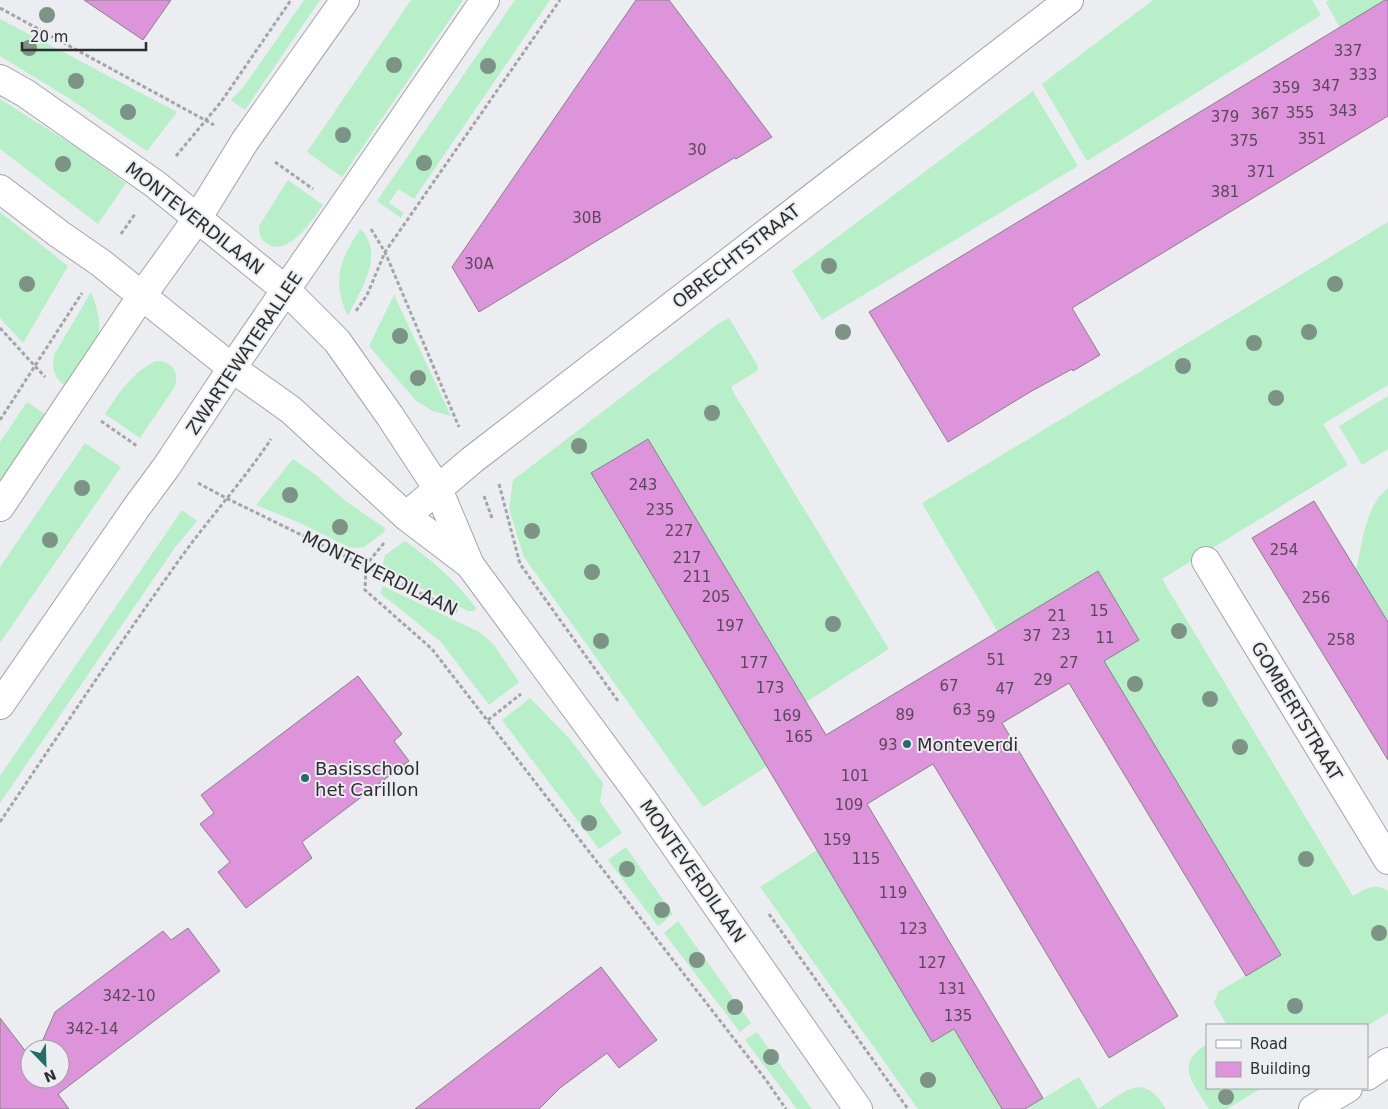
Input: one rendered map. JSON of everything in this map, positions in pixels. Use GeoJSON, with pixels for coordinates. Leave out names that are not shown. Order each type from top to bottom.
{"type":"FeatureCollection","features":[{"type":"Feature","properties":{"kind":"street"},"geometry":{"type":"LineString","coordinates":[[0,507],[141,297],[197,219],[245,141],[345,0]]}},
{"type":"Feature","properties":{"kind":"street","name":"ZWARTEWATERALLEE"},"geometry":{"type":"LineString","coordinates":[[0,705],[167,466],[232,368],[485,0]]}},
{"type":"Feature","properties":{"kind":"street","name":"OBRECHTSTRAAT"},"geometry":{"type":"LineString","coordinates":[[406,516],[472,460],[1069,0]]}},
{"type":"Feature","properties":{"kind":"street","name":"MONTEVERDILAAN"},"geometry":{"type":"LineString","coordinates":[[0,79],[25,93],[155,184],[286,291],[337,341],[390,416],[438,489],[470,565],[644,801],[858,1109]]}},
{"type":"Feature","properties":{"kind":"street","name":"MONTEVERDILAAN"},"geometry":{"type":"LineString","coordinates":[[0,189],[101,263],[141,297],[232,368],[292,410],[406,516],[470,565]]}},
{"type":"Feature","properties":{"kind":"street","name":"GOMBERTSTRAAT"},"geometry":{"type":"LineString","coordinates":[[1206,561],[1388,860]]}},
{"type":"Feature","properties":{"kind":"street"},"geometry":{"type":"LineString","coordinates":[[1368,1075],[1388,1062]]}},
{"type":"Feature","properties":{"kind":"path","name":"MONTEVERDILAAN"},"geometry":{"type":"LineString","coordinates":[[0,328],[52,386],[167,466],[226,498],[459,612]]}},
{"type":"Feature","properties":{"kind":"path"},"geometry":{"type":"LineString","coordinates":[[472,460],[497,476],[520,564],[621,704]]}},
{"type":"Feature","properties":{"kind":"path"},"geometry":{"type":"LineString","coordinates":[[366,565],[365,590],[432,649],[760,1072],[786,1109]]}},
{"type":"Feature","properties":{"kind":"path"},"geometry":{"type":"LineString","coordinates":[[764,907],[908,1109]]}},
{"type":"Feature","properties":{"kind":"green space"},"geometry":{"type":"Polygon","coordinates":[[[304,0],[320,0],[245,110],[231,100],[245,85],[304,0]]]}},
{"type":"Feature","properties":{"kind":"green space"},"geometry":{"type":"Polygon","coordinates":[[[411,0],[463,0],[342,177],[307,152],[411,0]]]}},
{"type":"Feature","properties":{"kind":"green space"},"geometry":{"type":"Polygon","coordinates":[[[515,0],[550,0],[414,199],[398,189],[389,203],[404,213],[401,218],[377,201],[515,0]]]}},
{"type":"Feature","properties":{"kind":"green space"},"geometry":{"type":"Polygon","coordinates":[[[1153,0],[1312,0],[1321,15],[1087,161],[1042,84],[1153,0]]]}},
{"type":"Feature","properties":{"kind":"green space"},"geometry":{"type":"Polygon","coordinates":[[[1329,0],[1385,0],[1340,28],[1326,2],[1329,0]]]}},
{"type":"Feature","properties":{"kind":"green space"},"geometry":{"type":"Polygon","coordinates":[[[0,19],[177,112],[147,151],[67,97],[0,56],[0,19]]]}},
{"type":"Feature","properties":{"kind":"green space"},"geometry":{"type":"Polygon","coordinates":[[[1033,91],[1078,166],[822,320],[792,271],[1033,91]]]}},
{"type":"Feature","properties":{"kind":"green space"},"geometry":{"type":"Polygon","coordinates":[[[0,99],[79,149],[126,183],[98,224],[0,149],[0,99]]]}},
{"type":"Feature","properties":{"kind":"green space"},"geometry":{"type":"Polygon","coordinates":[[[288,180],[323,205],[313,219],[291,242],[283,246],[274,247],[262,240],[259,226],[288,180]]]}},
{"type":"Feature","properties":{"kind":"green space"},"geometry":{"type":"Polygon","coordinates":[[[0,212],[68,266],[23,343],[0,318],[0,212]]]}},
{"type":"Feature","properties":{"kind":"green space"},"geometry":{"type":"Polygon","coordinates":[[[1388,222],[1388,385],[1323,424],[1348,465],[1162,579],[1353,896],[1374,887],[1383,888],[1388,891],[1388,1013],[1368,1025],[1226,1024],[1214,1003],[1218,992],[1281,955],[1102,662],[1139,640],[1098,571],[998,632],[923,505],[924,502],[1388,222]]]}},
{"type":"Feature","properties":{"kind":"green space"},"geometry":{"type":"Polygon","coordinates":[[[360,229],[371,249],[371,260],[364,284],[348,316],[340,292],[340,271],[347,251],[360,229]]]}},
{"type":"Feature","properties":{"kind":"green space"},"geometry":{"type":"Polygon","coordinates":[[[91,292],[99,321],[99,333],[92,354],[70,389],[61,383],[54,371],[54,355],[91,292]]]}},
{"type":"Feature","properties":{"kind":"green space"},"geometry":{"type":"Polygon","coordinates":[[[394,295],[451,416],[433,411],[416,401],[369,346],[394,295]]]}},
{"type":"Feature","properties":{"kind":"green space"},"geometry":{"type":"Polygon","coordinates":[[[729,318],[758,366],[757,371],[732,386],[732,390],[889,649],[806,702],[648,439],[591,473],[767,766],[703,807],[524,557],[509,509],[513,480],[719,323],[729,318]]]}},
{"type":"Feature","properties":{"kind":"green space"},"geometry":{"type":"Polygon","coordinates":[[[156,361],[167,363],[174,369],[176,383],[140,438],[105,414],[133,377],[156,361]]]}},
{"type":"Feature","properties":{"kind":"green space"},"geometry":{"type":"Polygon","coordinates":[[[1388,396],[1388,449],[1362,465],[1339,426],[1388,396]]]}},
{"type":"Feature","properties":{"kind":"green space"},"geometry":{"type":"Polygon","coordinates":[[[27,402],[51,418],[0,492],[0,442],[27,402]]]}},
{"type":"Feature","properties":{"kind":"green space"},"geometry":{"type":"Polygon","coordinates":[[[85,443],[121,467],[0,643],[0,567],[85,443]]]}},
{"type":"Feature","properties":{"kind":"green space"},"geometry":{"type":"Polygon","coordinates":[[[293,459],[316,475],[344,500],[385,528],[384,532],[364,547],[351,548],[300,523],[256,505],[293,459]]]}},
{"type":"Feature","properties":{"kind":"green space"},"geometry":{"type":"Polygon","coordinates":[[[1388,488],[1388,622],[1356,569],[1370,514],[1374,504],[1388,488]]]}},
{"type":"Feature","properties":{"kind":"green space"},"geometry":{"type":"Polygon","coordinates":[[[182,510],[197,521],[176,546],[0,803],[0,776],[182,510]]]}},
{"type":"Feature","properties":{"kind":"green space"},"geometry":{"type":"Polygon","coordinates":[[[405,541],[434,563],[452,580],[476,608],[475,611],[468,611],[386,571],[383,564],[385,555],[405,541]]]}},
{"type":"Feature","properties":{"kind":"green space"},"geometry":{"type":"Polygon","coordinates":[[[383,586],[479,632],[494,645],[519,682],[489,705],[441,642],[380,593],[383,586]]]}},
{"type":"Feature","properties":{"kind":"green space"},"geometry":{"type":"Polygon","coordinates":[[[530,698],[570,739],[603,783],[600,802],[622,833],[599,849],[502,720],[530,698]]]}},
{"type":"Feature","properties":{"kind":"green space"},"geometry":{"type":"Polygon","coordinates":[[[626,847],[673,914],[658,926],[608,860],[626,847]]]}},
{"type":"Feature","properties":{"kind":"green space"},"geometry":{"type":"Polygon","coordinates":[[[817,850],[932,1042],[954,1029],[1002,1109],[918,1109],[760,887],[817,850]]]}},
{"type":"Feature","properties":{"kind":"green space"},"geometry":{"type":"Polygon","coordinates":[[[678,921],[751,1023],[740,1032],[664,933],[678,921]]]}},
{"type":"Feature","properties":{"kind":"green space"},"geometry":{"type":"Polygon","coordinates":[[[757,1032],[812,1109],[797,1109],[745,1040],[757,1032]]]}},
{"type":"Feature","properties":{"kind":"green space"},"geometry":{"type":"Polygon","coordinates":[[[1206,1045],[1206,1089],[1260,1089],[1227,1109],[1209,1109],[1190,1075],[1191,1059],[1206,1045]]]}},
{"type":"Feature","properties":{"kind":"green space"},"geometry":{"type":"Polygon","coordinates":[[[1079,1077],[1098,1109],[1025,1109],[1079,1077]]]}},
{"type":"Feature","properties":{"kind":"green space"},"geometry":{"type":"Polygon","coordinates":[[[1142,1088],[1150,1090],[1158,1097],[1166,1109],[1098,1109],[1126,1091],[1142,1088]]]}},
{"type":"Feature","properties":{"kind":"building"},"geometry":{"type":"Polygon","coordinates":[[[84,0],[171,0],[143,40],[84,0]]]}},
{"type":"Feature","properties":{"kind":"building"},"geometry":{"type":"Polygon","coordinates":[[[636,0],[669,0],[772,137],[479,312],[452,267],[636,0]]]}},
{"type":"Feature","properties":{"kind":"building"},"geometry":{"type":"Polygon","coordinates":[[[1385,0],[1388,0],[1388,116],[1072,308],[1100,355],[1073,371],[1072,369],[1030,392],[948,442],[869,312],[1385,0]]]}},
{"type":"Feature","properties":{"kind":"building"},"geometry":{"type":"Polygon","coordinates":[[[648,439],[826,735],[1098,571],[1139,640],[1104,661],[1281,955],[1246,976],[1069,683],[1002,723],[1178,1016],[1109,1058],[933,764],[867,804],[1043,1098],[1025,1109],[1002,1109],[954,1029],[932,1042],[591,473],[648,439]]]}},
{"type":"Feature","properties":{"kind":"building"},"geometry":{"type":"Polygon","coordinates":[[[1314,501],[1388,622],[1388,760],[1252,538],[1314,501]]]}},
{"type":"Feature","properties":{"kind":"building","name":"Basisschool het Carillon"},"geometry":{"type":"Polygon","coordinates":[[[358,676],[402,734],[394,741],[409,761],[302,842],[312,858],[246,908],[218,872],[230,862],[200,824],[214,813],[201,795],[358,676]]]}},
{"type":"Feature","properties":{"kind":"building"},"geometry":{"type":"Polygon","coordinates":[[[188,928],[220,971],[70,1085],[70,1039],[43,1039],[55,1012],[163,931],[171,940],[188,928]]]}},
{"type":"Feature","properties":{"kind":"building"},"geometry":{"type":"Polygon","coordinates":[[[601,967],[657,1040],[619,1068],[607,1053],[560,1088],[539,1109],[415,1109],[601,967]]]}},
{"type":"Feature","properties":{"kind":"building"},"geometry":{"type":"Polygon","coordinates":[[[0,1018],[20,1044],[20,1089],[65,1089],[58,1094],[69,1109],[0,1109],[0,1018]]]}},
{"type":"Feature","properties":{"kind":"place","name":"Monteverdi"},"geometry":{"type":"Point","coordinates":[907,744]}},
{"type":"Feature","properties":{"kind":"place","name":"Basisschool het Carillon"},"geometry":{"type":"Point","coordinates":[305,778]}}]}
